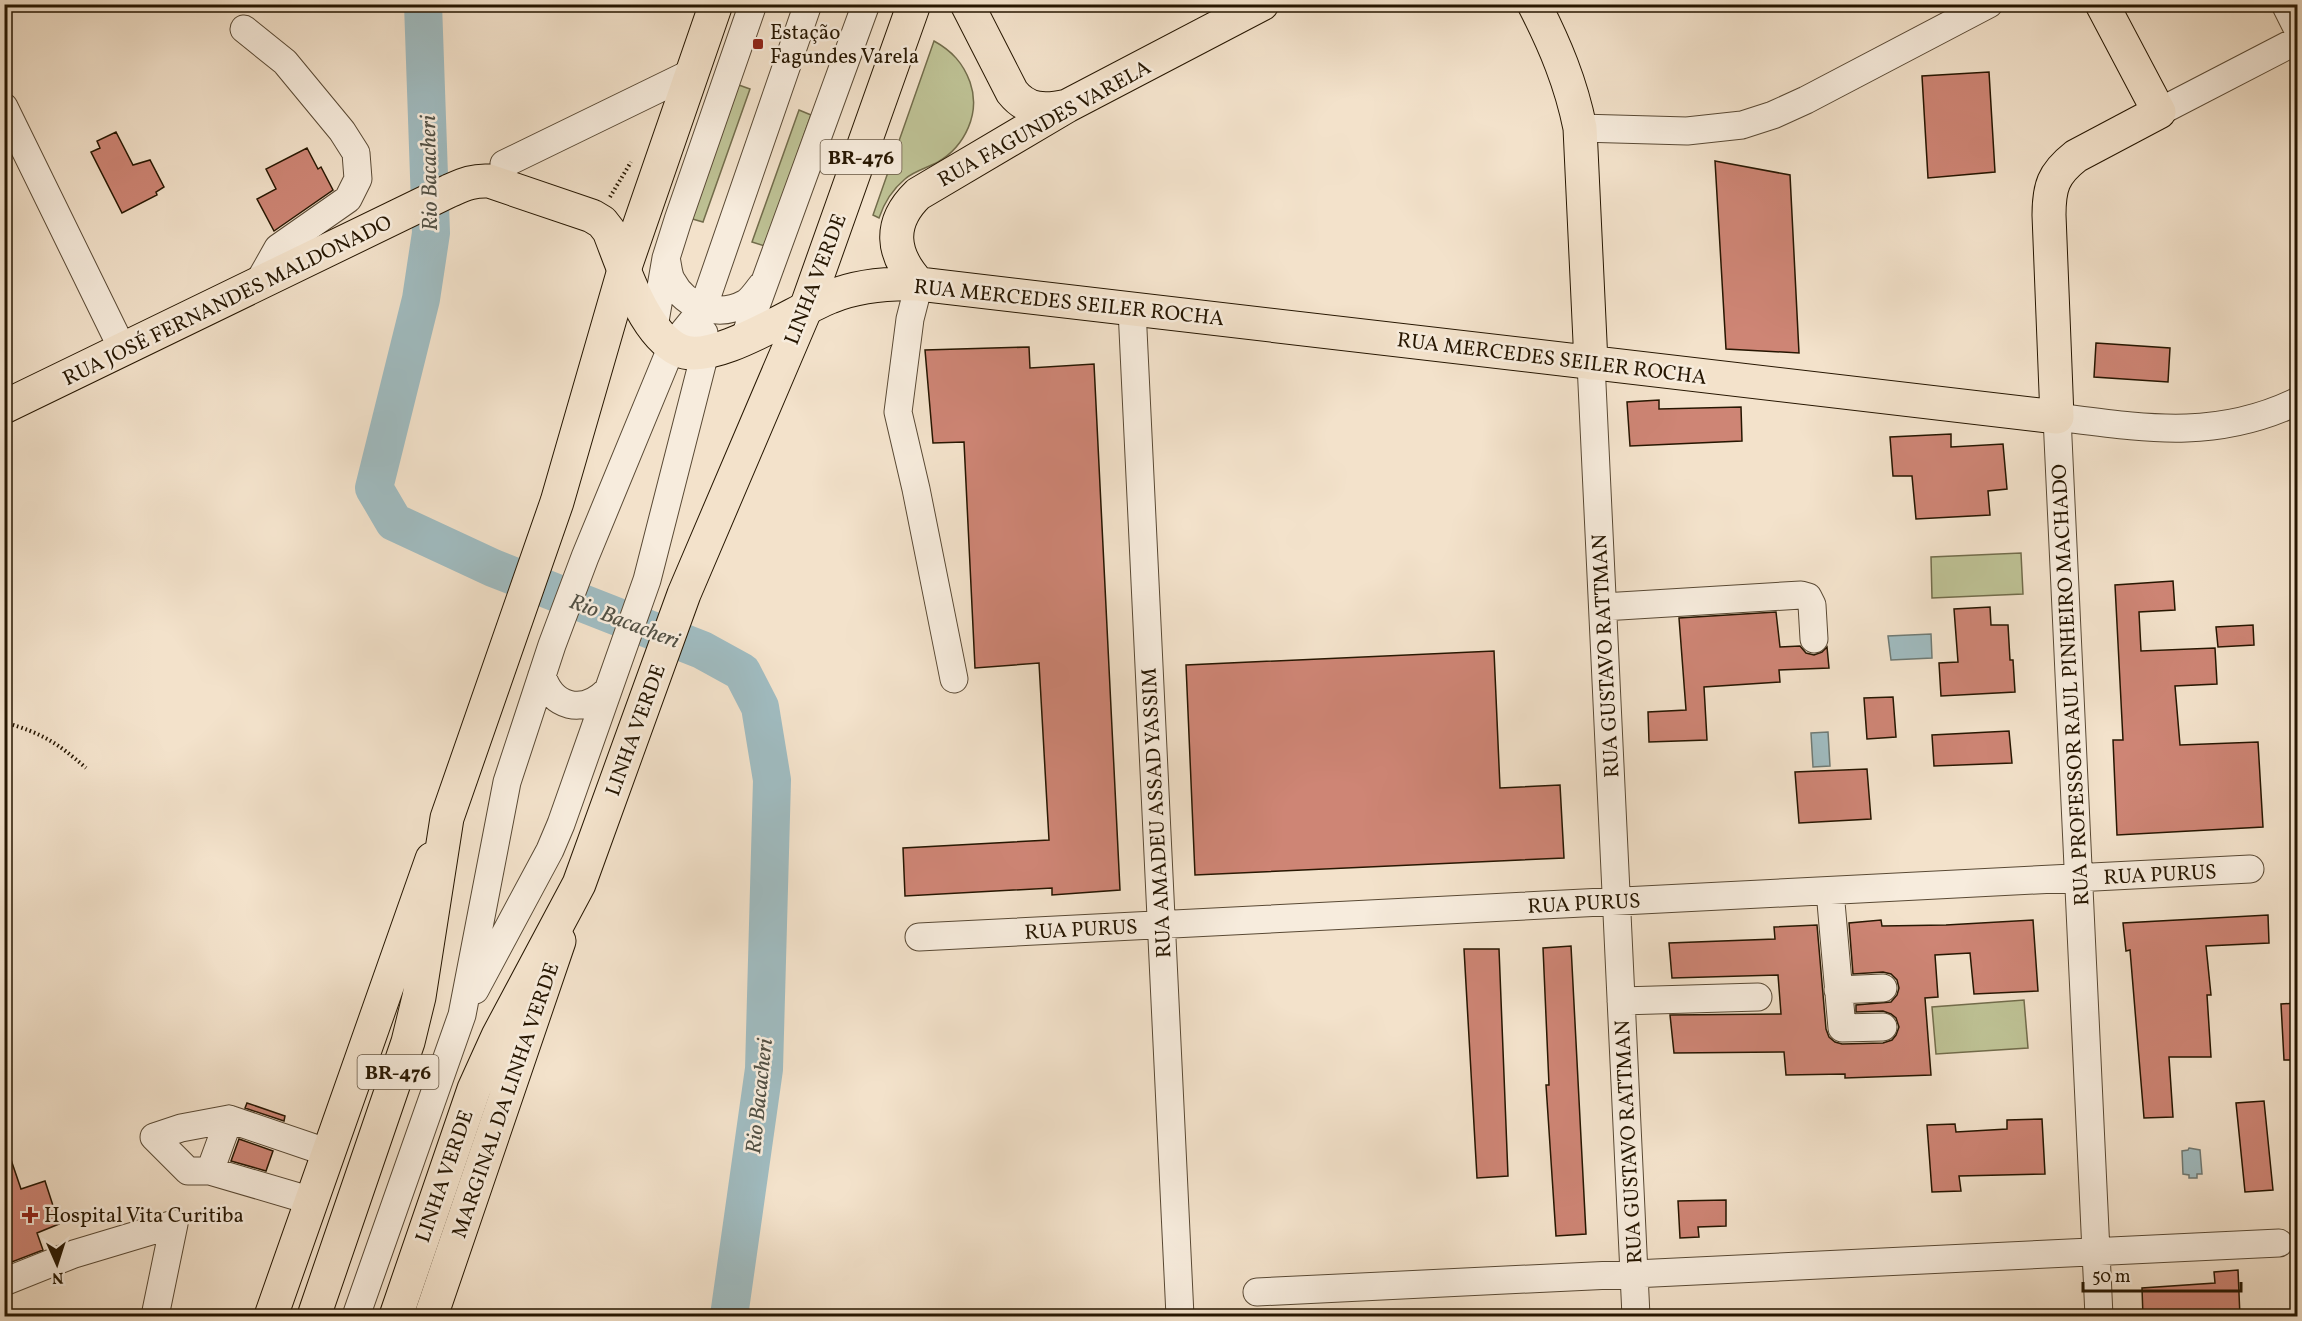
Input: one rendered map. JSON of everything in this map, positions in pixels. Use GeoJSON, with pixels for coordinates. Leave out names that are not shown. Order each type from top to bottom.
{"type":"FeatureCollection","features":[{"type":"Feature","properties":{"kind":"main road","name":"BR-476"},"geometry":{"type":"LineString","coordinates":[[314,1317],[408,1042],[419,997],[447,818],[565,475],[624,270],[716,4]]}},
{"type":"Feature","properties":{"kind":"main road","name":"LINHA VERDE"},"geometry":{"type":"LineString","coordinates":[[396,1317],[474,1089],[498,1036],[579,884],[684,594],[806,308],[915,4]]}},
{"type":"Feature","properties":{"kind":"main road"},"geometry":{"type":"LineString","coordinates":[[967,4],[1012,92],[1019,101],[1040,110],[1067,105]]}},
{"type":"Feature","properties":{"kind":"main road","name":"RUA FAGUNDES VARELA"},"geometry":{"type":"LineString","coordinates":[[919,284],[906,269],[899,255],[898,227],[907,205],[918,194],[1067,105],[1262,4]]}},
{"type":"Feature","properties":{"kind":"main road","name":"RUA GUSTAVO RATTMAN"},"geometry":{"type":"LineString","coordinates":[[1534,4],[1566,71],[1580,128],[1591,363]]}},
{"type":"Feature","properties":{"kind":"main road"},"geometry":{"type":"LineString","coordinates":[[2102,4],[2159,112]]}},
{"type":"Feature","properties":{"kind":"main road","name":"RUA PROFESSOR RAUL PINHEIRO MACHADO"},"geometry":{"type":"LineString","coordinates":[[2058,417],[2049,215],[2051,189],[2055,177],[2064,165],[2076,156],[2159,112]]}},
{"type":"Feature","properties":{"kind":"main road","name":"RUA JOSÉ FERNANDES MALDONADO"},"geometry":{"type":"LineString","coordinates":[[4,407],[469,182],[489,181],[592,216],[602,222],[609,231],[634,295],[663,337]]}},
{"type":"Feature","properties":{"kind":"main road","name":"RUA MERCEDES SEILER ROCHA"},"geometry":{"type":"LineString","coordinates":[[705,353],[744,339],[831,296],[858,288],[885,284],[919,284],[2058,417]]}},
{"type":"Feature","properties":{"kind":"main road"},"geometry":{"type":"LineString","coordinates":[[663,337],[687,353],[705,353]]}},
{"type":"Feature","properties":{"kind":"main road"},"geometry":{"type":"LineString","coordinates":[[271,1317],[447,818]]}},
{"type":"Feature","properties":{"kind":"main road","name":"MARGINAL DA LINHA VERDE"},"geometry":{"type":"LineString","coordinates":[[431,1317],[579,884]]}},
{"type":"Feature","properties":{"kind":"street"},"geometry":{"type":"LineString","coordinates":[[356,1317],[462,1015],[507,782],[552,645],[663,337],[666,258],[753,4]]}},
{"type":"Feature","properties":{"kind":"street"},"geometry":{"type":"LineString","coordinates":[[462,1015],[550,850],[648,580],[705,353],[703,308],[808,4]]}},
{"type":"Feature","properties":{"kind":"street"},"geometry":{"type":"LineString","coordinates":[[744,339],[866,4]]}},
{"type":"Feature","properties":{"kind":"street"},"geometry":{"type":"LineString","coordinates":[[1580,128],[1687,131],[1742,125],[1773,115],[1806,100],[1989,4]]}},
{"type":"Feature","properties":{"kind":"street"},"geometry":{"type":"LineString","coordinates":[[2285,4],[2298,30]]}},
{"type":"Feature","properties":{"kind":"street"},"geometry":{"type":"LineString","coordinates":[[244,28],[285,62],[342,131],[356,153],[357,179],[348,198],[278,248],[257,285]]}},
{"type":"Feature","properties":{"kind":"street"},"geometry":{"type":"LineString","coordinates":[[2159,112],[2298,40]]}},
{"type":"Feature","properties":{"kind":"street"},"geometry":{"type":"LineString","coordinates":[[504,164],[692,73]]}},
{"type":"Feature","properties":{"kind":"street"},"geometry":{"type":"LineString","coordinates":[[8,124],[123,350]]}},
{"type":"Feature","properties":{"kind":"street"},"geometry":{"type":"LineString","coordinates":[[666,258],[671,280],[684,297],[703,308],[726,310],[748,302],[763,284]]}},
{"type":"Feature","properties":{"kind":"street"},"geometry":{"type":"LineString","coordinates":[[919,284],[910,319],[898,412],[916,489],[954,679]]}},
{"type":"Feature","properties":{"kind":"street"},"geometry":{"type":"LineString","coordinates":[[663,337],[703,308]]}},
{"type":"Feature","properties":{"kind":"street","name":"RUA AMADEU ASSAD YASSIM"},"geometry":{"type":"LineString","coordinates":[[1132,309],[1180,1317]]}},
{"type":"Feature","properties":{"kind":"street","name":"RUA GUSTAVO RATTMAN"},"geometry":{"type":"LineString","coordinates":[[1591,363],[1636,1317]]}},
{"type":"Feature","properties":{"kind":"street","name":"RUA MERCEDES SEILER ROCHA"},"geometry":{"type":"LineString","coordinates":[[2058,417],[2148,429],[2185,430],[2256,418],[2298,401]]}},
{"type":"Feature","properties":{"kind":"street","name":"RUA PROFESSOR RAUL PINHEIRO MACHADO"},"geometry":{"type":"LineString","coordinates":[[2058,417],[2098,1317]]}},
{"type":"Feature","properties":{"kind":"street"},"geometry":{"type":"LineString","coordinates":[[1603,607],[1801,595],[1808,597],[1812,605],[1814,639]]}},
{"type":"Feature","properties":{"kind":"street"},"geometry":{"type":"LineString","coordinates":[[542,675],[551,694],[569,705],[580,706],[590,704],[611,679]]}},
{"type":"Feature","properties":{"kind":"street","name":"RUA PURUS"},"geometry":{"type":"LineString","coordinates":[[919,937],[2250,869]]}},
{"type":"Feature","properties":{"kind":"street"},"geometry":{"type":"LineString","coordinates":[[1830,891],[1842,1028],[1883,1027]]}},
{"type":"Feature","properties":{"kind":"street"},"geometry":{"type":"LineString","coordinates":[[1838,990],[1883,988]]}},
{"type":"Feature","properties":{"kind":"street"},"geometry":{"type":"LineString","coordinates":[[1621,1001],[1758,997]]}},
{"type":"Feature","properties":{"kind":"street"},"geometry":{"type":"LineString","coordinates":[[312,1201],[199,1171],[154,1137],[181,1128],[229,1119],[329,1153]]}},
{"type":"Feature","properties":{"kind":"street"},"geometry":{"type":"LineString","coordinates":[[199,1171],[229,1119]]}},
{"type":"Feature","properties":{"kind":"street"},"geometry":{"type":"LineString","coordinates":[[4,1282],[74,1254],[174,1224],[155,1317]]}},
{"type":"Feature","properties":{"kind":"street"},"geometry":{"type":"LineString","coordinates":[[1257,1292],[2279,1243]]}},
{"type":"Feature","properties":{"kind":"path"},"geometry":{"type":"LineString","coordinates":[[608,199],[636,154]]}},
{"type":"Feature","properties":{"kind":"path"},"geometry":{"type":"LineString","coordinates":[[4,722],[38,733],[59,745],[86,768]]}},
{"type":"Feature","properties":{"kind":"green space"},"geometry":{"type":"Polygon","coordinates":[[[934,41],[956,58],[967,75],[973,94],[972,117],[963,138],[956,147],[938,162],[912,174],[901,183],[889,197],[879,218],[873,215],[934,41]]]}},
{"type":"Feature","properties":{"kind":"green space"},"geometry":{"type":"Polygon","coordinates":[[[736,84],[750,89],[703,222],[689,218],[736,84]]]}},
{"type":"Feature","properties":{"kind":"green space"},"geometry":{"type":"Polygon","coordinates":[[[799,110],[811,115],[765,246],[752,242],[799,110]]]}},
{"type":"Feature","properties":{"kind":"green space"},"geometry":{"type":"Polygon","coordinates":[[[2021,553],[2023,594],[1932,598],[1931,557],[2021,553]]]}},
{"type":"Feature","properties":{"kind":"green space"},"geometry":{"type":"Polygon","coordinates":[[[2024,1000],[2028,1048],[1936,1054],[1932,1007],[2024,1000]]]}},
{"type":"Feature","properties":{"kind":"water"},"geometry":{"type":"Polygon","coordinates":[[[1931,634],[1932,658],[1891,660],[1888,636],[1931,634]]]}},
{"type":"Feature","properties":{"kind":"water"},"geometry":{"type":"Polygon","coordinates":[[[1828,732],[1830,766],[1813,767],[1811,733],[1828,732]]]}},
{"type":"Feature","properties":{"kind":"water"},"geometry":{"type":"Polygon","coordinates":[[[2189,1148],[2200,1150],[2202,1174],[2197,1174],[2197,1178],[2189,1178],[2189,1175],[2183,1174],[2182,1151],[2189,1148]]]}},
{"type":"Feature","properties":{"kind":"building"},"geometry":{"type":"Polygon","coordinates":[[[1989,72],[1995,172],[1928,178],[1922,76],[1989,72]]]}},
{"type":"Feature","properties":{"kind":"building"},"geometry":{"type":"Polygon","coordinates":[[[116,132],[133,165],[150,160],[164,187],[156,192],[157,195],[122,213],[91,152],[100,148],[97,141],[116,132]]]}},
{"type":"Feature","properties":{"kind":"building"},"geometry":{"type":"Polygon","coordinates":[[[307,148],[318,169],[321,167],[333,190],[274,231],[257,199],[276,189],[266,169],[307,148]]]}},
{"type":"Feature","properties":{"kind":"building"},"geometry":{"type":"Polygon","coordinates":[[[1715,161],[1790,175],[1799,353],[1726,349],[1715,161]]]}},
{"type":"Feature","properties":{"kind":"building"},"geometry":{"type":"Polygon","coordinates":[[[2096,343],[2170,348],[2168,382],[2094,377],[2096,343]]]}},
{"type":"Feature","properties":{"kind":"building"},"geometry":{"type":"Polygon","coordinates":[[[1029,347],[1030,368],[1094,364],[1120,890],[1052,895],[1052,888],[905,896],[903,848],[1049,840],[1039,663],[975,668],[964,442],[933,443],[925,350],[1029,347]]]}},
{"type":"Feature","properties":{"kind":"building"},"geometry":{"type":"Polygon","coordinates":[[[1659,400],[1659,409],[1741,407],[1742,441],[1630,446],[1627,402],[1659,400]]]}},
{"type":"Feature","properties":{"kind":"building"},"geometry":{"type":"Polygon","coordinates":[[[1951,434],[1951,447],[2003,444],[2007,489],[1988,491],[1990,515],[1916,519],[1912,476],[1893,476],[1890,437],[1951,434]]]}},
{"type":"Feature","properties":{"kind":"building"},"geometry":{"type":"Polygon","coordinates":[[[2173,581],[2175,610],[2139,612],[2141,651],[2215,648],[2217,684],[2175,686],[2180,745],[2258,742],[2263,827],[2117,835],[2113,740],[2123,740],[2115,585],[2173,581]]]}},
{"type":"Feature","properties":{"kind":"building"},"geometry":{"type":"Polygon","coordinates":[[[1990,607],[1991,625],[2008,625],[2015,692],[1941,696],[1939,663],[1958,662],[1954,609],[1990,607]]]}},
{"type":"Feature","properties":{"kind":"building"},"geometry":{"type":"Polygon","coordinates":[[[1776,612],[1780,647],[1800,646],[1806,653],[1814,655],[1827,647],[1829,668],[1779,670],[1780,682],[1704,687],[1707,740],[1649,742],[1648,712],[1686,710],[1679,618],[1776,612]]]}},
{"type":"Feature","properties":{"kind":"building"},"geometry":{"type":"Polygon","coordinates":[[[2253,625],[2254,645],[2218,647],[2216,627],[2253,625]]]}},
{"type":"Feature","properties":{"kind":"building"},"geometry":{"type":"Polygon","coordinates":[[[1494,651],[1500,788],[1560,785],[1564,858],[1195,875],[1186,665],[1494,651]]]}},
{"type":"Feature","properties":{"kind":"building"},"geometry":{"type":"Polygon","coordinates":[[[1893,697],[1896,737],[1867,739],[1864,698],[1893,697]]]}},
{"type":"Feature","properties":{"kind":"building"},"geometry":{"type":"Polygon","coordinates":[[[2009,731],[2012,763],[1934,766],[1932,735],[2009,731]]]}},
{"type":"Feature","properties":{"kind":"building"},"geometry":{"type":"Polygon","coordinates":[[[1867,769],[1871,819],[1799,823],[1795,772],[1867,769]]]}},
{"type":"Feature","properties":{"kind":"building"},"geometry":{"type":"Polygon","coordinates":[[[2268,915],[2269,943],[2206,946],[2211,995],[2207,995],[2211,1057],[2169,1057],[2173,1117],[2144,1118],[2130,950],[2126,951],[2123,923],[2268,915]]]}},
{"type":"Feature","properties":{"kind":"building"},"geometry":{"type":"Polygon","coordinates":[[[1881,920],[1882,926],[2033,920],[2038,991],[1974,994],[1970,953],[1935,955],[1938,997],[1925,998],[1931,1075],[1845,1078],[1845,1074],[1786,1075],[1784,1052],[1674,1053],[1670,1015],[1781,1014],[1778,975],[1672,978],[1669,943],[1775,939],[1774,927],[1817,925],[1826,1029],[1829,1037],[1842,1044],[1883,1043],[1892,1040],[1899,1027],[1896,1018],[1891,1014],[1883,1011],[1856,1012],[1856,1005],[1891,1002],[1899,988],[1897,980],[1891,974],[1883,972],[1853,974],[1849,923],[1881,920]]]}},
{"type":"Feature","properties":{"kind":"building"},"geometry":{"type":"Polygon","coordinates":[[[1571,946],[1586,1234],[1556,1236],[1546,1085],[1549,1085],[1543,948],[1571,946]]]}},
{"type":"Feature","properties":{"kind":"building"},"geometry":{"type":"Polygon","coordinates":[[[1464,949],[1499,949],[1508,1176],[1477,1178],[1464,949]]]}},
{"type":"Feature","properties":{"kind":"building"},"geometry":{"type":"Polygon","coordinates":[[[2298,1003],[2298,1060],[2284,1060],[2281,1004],[2298,1003]]]}},
{"type":"Feature","properties":{"kind":"building"},"geometry":{"type":"Polygon","coordinates":[[[2264,1101],[2273,1190],[2245,1192],[2236,1103],[2264,1101]]]}},
{"type":"Feature","properties":{"kind":"building"},"geometry":{"type":"Polygon","coordinates":[[[247,1103],[285,1116],[284,1121],[245,1108],[247,1103]]]}},
{"type":"Feature","properties":{"kind":"building"},"geometry":{"type":"Polygon","coordinates":[[[2042,1119],[2045,1174],[1959,1176],[1961,1191],[1932,1192],[1927,1125],[1955,1124],[1956,1132],[2007,1129],[2007,1120],[2042,1119]]]}},
{"type":"Feature","properties":{"kind":"building"},"geometry":{"type":"Polygon","coordinates":[[[239,1139],[273,1151],[266,1171],[231,1161],[239,1139]]]}},
{"type":"Feature","properties":{"kind":"building","name":"Hospital Vita Curitiba"},"geometry":{"type":"Polygon","coordinates":[[[4,1148],[7,1148],[21,1189],[45,1181],[59,1224],[37,1233],[43,1250],[4,1265],[4,1148]]]}},
{"type":"Feature","properties":{"kind":"building"},"geometry":{"type":"Polygon","coordinates":[[[1726,1200],[1726,1226],[1698,1227],[1699,1237],[1680,1238],[1678,1201],[1726,1200]]]}},
{"type":"Feature","properties":{"kind":"building"},"geometry":{"type":"Polygon","coordinates":[[[2238,1270],[2240,1317],[2143,1317],[2142,1288],[2215,1283],[2214,1272],[2238,1270]]]}},
{"type":"Feature","properties":{"kind":"waterway","name":"Rio Bacacheri"},"geometry":{"type":"LineString","coordinates":[[423,4],[431,233],[421,299],[374,488],[394,522],[493,568],[702,650],[742,672],[760,707],[772,780],[764,1069],[729,1316]]}},
{"type":"Feature","properties":{"kind":"place","name":"Estação Fagundes Varela"},"geometry":{"type":"Point","coordinates":[758,44]}},
{"type":"Feature","properties":{"kind":"place","name":"Hospital Vita Curitiba"},"geometry":{"type":"Point","coordinates":[30,1215]}}]}
